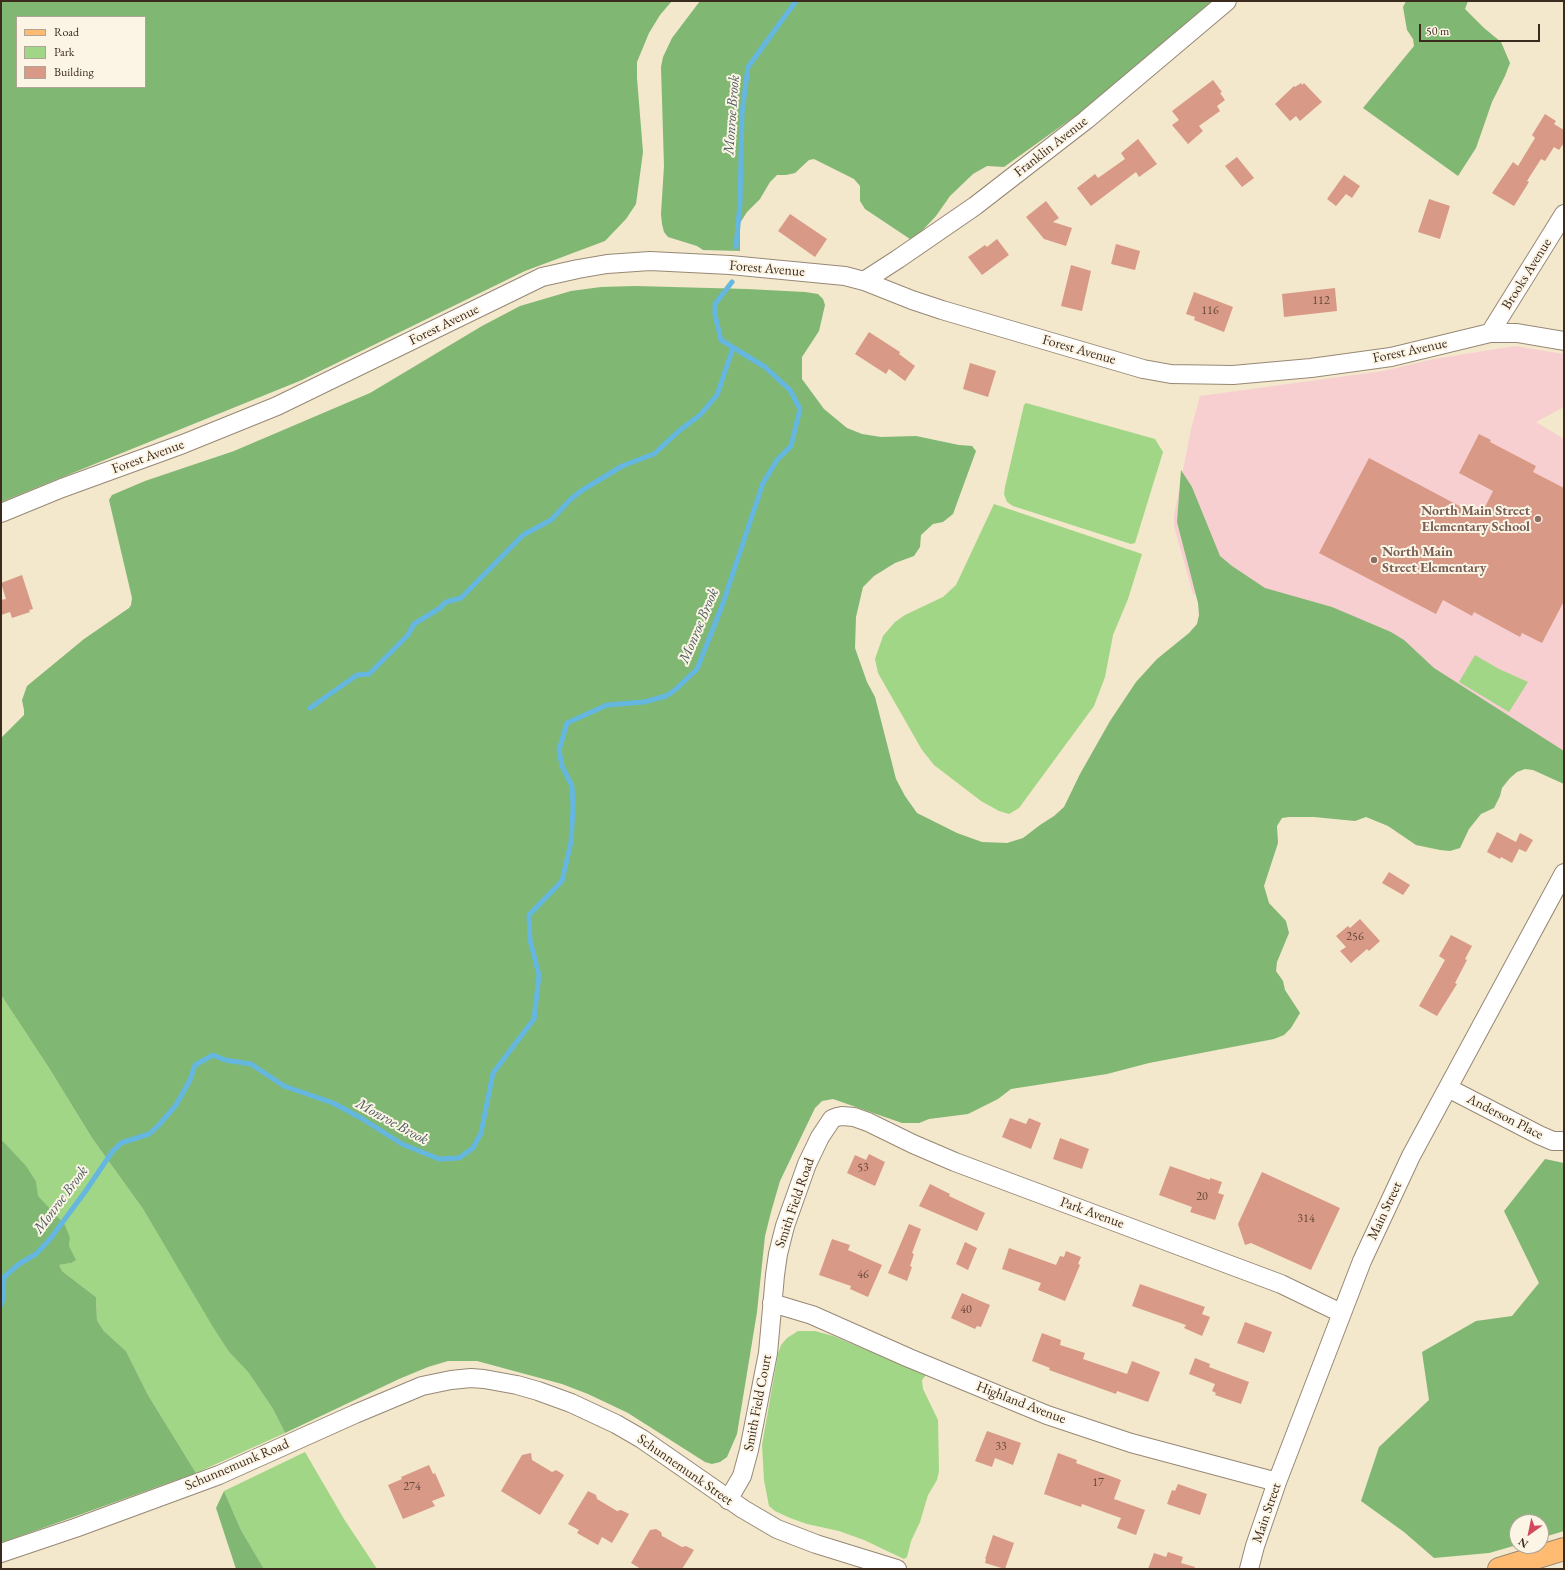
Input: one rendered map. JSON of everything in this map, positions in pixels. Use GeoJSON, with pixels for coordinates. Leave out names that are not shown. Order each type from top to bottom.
{"type":"FeatureCollection","features":[{"type":"Feature","properties":{"kind":"main road"},"geometry":{"type":"LineString","coordinates":[[1504,1568],[1564,1549]]}},
{"type":"Feature","properties":{"kind":"street","name":"Franklin Avenue"},"geometry":{"type":"LineString","coordinates":[[864,281],[969,211],[1086,120],[1227,1]]}},
{"type":"Feature","properties":{"kind":"street","name":"Brooks Avenue"},"geometry":{"type":"LineString","coordinates":[[1490,333],[1564,214]]}},
{"type":"Feature","properties":{"kind":"street","name":"Forest Avenue"},"geometry":{"type":"LineString","coordinates":[[1,513],[62,488],[183,444],[277,406],[542,277],[585,268],[650,261],[738,266],[846,276],[864,281],[942,310],[1143,369],[1171,374],[1233,375],[1311,368],[1391,357],[1490,333],[1517,333],[1564,341]]}},
{"type":"Feature","properties":{"kind":"street","name":"Main Street"},"geometry":{"type":"LineString","coordinates":[[1249,1569],[1255,1546],[1277,1482],[1362,1261],[1411,1156],[1564,873]]}},
{"type":"Feature","properties":{"kind":"street","name":"Anderson Place"},"geometry":{"type":"LineString","coordinates":[[1448,1088],[1539,1135],[1553,1141],[1564,1141]]}},
{"type":"Feature","properties":{"kind":"street","name":"Park Avenue"},"geometry":{"type":"LineString","coordinates":[[842,1116],[854,1117],[955,1162],[1281,1284],[1341,1313]]}},
{"type":"Feature","properties":{"kind":"street","name":"Smith Field Road"},"geometry":{"type":"LineString","coordinates":[[772,1303],[778,1254],[798,1185],[820,1137],[832,1119],[842,1116]]}},
{"type":"Feature","properties":{"kind":"street","name":"Highland Avenue"},"geometry":{"type":"LineString","coordinates":[[772,1303],[812,1315],[1047,1415],[1131,1443],[1277,1482]]}},
{"type":"Feature","properties":{"kind":"street","name":"Smith Field Court"},"geometry":{"type":"LineString","coordinates":[[728,1500],[742,1476],[749,1450],[768,1353],[772,1303]]}},
{"type":"Feature","properties":{"kind":"street","name":"Schunnemunk Street"},"geometry":{"type":"LineString","coordinates":[[472,1378],[500,1382],[538,1391],[595,1414],[642,1439],[728,1500],[787,1534],[897,1569]]}},
{"type":"Feature","properties":{"kind":"street","name":"Schunnemunk Road"},"geometry":{"type":"LineString","coordinates":[[1,1553],[75,1528],[219,1475],[354,1414],[422,1386],[451,1380],[472,1378]]}},
{"type":"Feature","properties":{"kind":"shaded area","name":"North Main Street Elementary"},"geometry":{"type":"Polygon","coordinates":[[[1515,346],[1564,354],[1564,407],[1536,422],[1564,439],[1564,763],[1354,636],[1193,594],[1174,526],[1174,516],[1191,429],[1200,396],[1383,371],[1434,359],[1515,346]]]}},
{"type":"Feature","properties":{"kind":"green space"},"geometry":{"type":"Polygon","coordinates":[[[1,1],[672,1],[660,15],[649,33],[637,62],[643,152],[636,204],[626,219],[605,241],[525,271],[302,380],[1,502],[1,1]]]}},
{"type":"Feature","properties":{"kind":"green space"},"geometry":{"type":"Polygon","coordinates":[[[700,1],[1212,1],[1103,96],[1004,167],[987,166],[973,174],[950,196],[936,216],[918,235],[910,239],[865,209],[860,201],[860,186],[854,179],[814,159],[809,160],[795,173],[777,175],[770,182],[760,199],[747,212],[740,223],[740,251],[703,250],[697,246],[668,237],[664,232],[662,224],[661,214],[664,166],[661,67],[663,57],[672,38],[700,1]]]}},
{"type":"Feature","properties":{"kind":"green space"},"geometry":{"type":"Polygon","coordinates":[[[1406,1],[1468,1],[1465,9],[1501,42],[1510,63],[1492,102],[1476,148],[1458,176],[1363,108],[1414,46],[1413,39],[1407,30],[1403,7],[1406,1]]]}},
{"type":"Feature","properties":{"kind":"green space"},"geometry":{"type":"Polygon","coordinates":[[[635,286],[747,289],[818,294],[823,299],[825,305],[819,331],[802,357],[802,379],[824,409],[847,428],[862,434],[881,437],[916,436],[959,445],[972,446],[976,451],[953,514],[943,522],[933,524],[921,535],[920,547],[914,556],[895,563],[874,576],[863,587],[856,617],[855,648],[867,682],[875,697],[896,779],[905,796],[917,813],[957,833],[982,842],[1007,843],[1023,838],[1064,807],[1080,774],[1110,721],[1136,682],[1157,659],[1189,633],[1197,624],[1199,615],[1198,603],[1177,522],[1181,470],[1192,487],[1220,556],[1232,566],[1265,588],[1332,607],[1391,632],[1404,640],[1434,668],[1564,751],[1564,784],[1533,770],[1525,769],[1517,772],[1502,788],[1494,808],[1481,814],[1469,829],[1460,848],[1450,851],[1416,845],[1388,826],[1366,817],[1355,821],[1314,817],[1282,818],[1277,826],[1278,843],[1264,886],[1269,903],[1286,921],[1289,933],[1277,962],[1276,971],[1283,981],[1285,990],[1300,1013],[1291,1028],[1284,1035],[1274,1039],[1149,1063],[1107,1074],[1011,1089],[998,1099],[968,1114],[929,1119],[919,1123],[902,1123],[833,1099],[822,1101],[815,1108],[780,1181],[771,1212],[765,1236],[757,1312],[737,1434],[727,1457],[720,1462],[712,1464],[705,1462],[628,1413],[588,1394],[562,1384],[477,1361],[448,1361],[428,1367],[399,1379],[285,1433],[273,1409],[248,1372],[229,1352],[143,1209],[92,1138],[49,1068],[1,995],[1,738],[24,715],[22,700],[27,686],[84,639],[129,608],[131,605],[132,598],[109,500],[112,495],[145,481],[234,451],[370,393],[482,326],[520,306],[571,291],[601,287],[635,286]]]}},
{"type":"Feature","properties":{"kind":"green space"},"geometry":{"type":"Polygon","coordinates":[[[1026,403],[1155,439],[1163,452],[1135,543],[1131,544],[1013,506],[1007,502],[1004,494],[1005,487],[1024,405],[1026,403]]]}},
{"type":"Feature","properties":{"kind":"green space"},"geometry":{"type":"Polygon","coordinates":[[[994,504],[1142,554],[1128,599],[1113,635],[1105,677],[1094,706],[1019,808],[1009,814],[999,811],[981,801],[934,765],[922,750],[878,673],[875,659],[883,636],[895,622],[905,615],[943,597],[956,585],[994,504]]]}},
{"type":"Feature","properties":{"kind":"green space"},"geometry":{"type":"Polygon","coordinates":[[[1475,655],[1499,669],[1528,682],[1509,712],[1459,682],[1475,655]]]}},
{"type":"Feature","properties":{"kind":"green space"},"geometry":{"type":"Polygon","coordinates":[[[1,995],[49,1068],[92,1138],[143,1209],[229,1352],[248,1372],[273,1409],[285,1433],[196,1473],[148,1395],[126,1351],[104,1331],[97,1320],[96,1297],[62,1271],[58,1265],[71,1263],[69,1246],[70,1238],[52,1253],[49,1413],[36,1181],[26,1167],[1,1139],[1,995]]]}},
{"type":"Feature","properties":{"kind":"green space"},"geometry":{"type":"Polygon","coordinates":[[[1,1139],[26,1166],[36,1181],[38,1196],[65,1225],[70,1238],[69,1246],[76,1260],[71,1263],[59,1265],[62,1271],[96,1297],[97,1320],[104,1331],[126,1351],[148,1395],[196,1473],[1,1543],[1,1139]]]}},
{"type":"Feature","properties":{"kind":"green space"},"geometry":{"type":"Polygon","coordinates":[[[1545,1159],[1564,1163],[1564,1531],[1549,1536],[1549,1514],[1509,1514],[1509,1547],[1489,1553],[1434,1558],[1404,1532],[1361,1501],[1379,1447],[1429,1400],[1422,1352],[1476,1321],[1512,1316],[1539,1283],[1504,1211],[1545,1159]]]}},
{"type":"Feature","properties":{"kind":"green space"},"geometry":{"type":"Polygon","coordinates":[[[798,1331],[815,1331],[833,1336],[926,1375],[922,1380],[923,1389],[938,1420],[939,1471],[937,1480],[928,1495],[920,1522],[911,1541],[907,1557],[904,1559],[864,1540],[839,1531],[807,1524],[790,1518],[775,1511],[769,1506],[764,1480],[762,1445],[778,1354],[781,1345],[787,1338],[798,1331]]]}},
{"type":"Feature","properties":{"kind":"green space"},"geometry":{"type":"Polygon","coordinates":[[[305,1452],[344,1519],[377,1569],[264,1569],[241,1530],[224,1491],[305,1452]]]}},
{"type":"Feature","properties":{"kind":"green space"},"geometry":{"type":"Polygon","coordinates":[[[224,1491],[241,1530],[264,1569],[236,1569],[216,1508],[224,1491]]]}},
{"type":"Feature","properties":{"kind":"building"},"geometry":{"type":"Polygon","coordinates":[[[1213,80],[1222,92],[1220,93],[1225,100],[1217,106],[1220,111],[1199,126],[1203,131],[1188,144],[1172,125],[1179,120],[1172,111],[1213,80]]]}},
{"type":"Feature","properties":{"kind":"building"},"geometry":{"type":"Polygon","coordinates":[[[1301,83],[1302,85],[1304,83],[1322,102],[1300,121],[1296,116],[1290,121],[1275,104],[1294,86],[1295,87],[1301,83]]]}},
{"type":"Feature","properties":{"kind":"building"},"geometry":{"type":"Polygon","coordinates":[[[1545,114],[1556,121],[1554,124],[1564,130],[1564,143],[1559,150],[1554,147],[1545,161],[1541,159],[1514,206],[1492,193],[1513,162],[1518,166],[1535,138],[1532,135],[1545,114]]]}},
{"type":"Feature","properties":{"kind":"building"},"geometry":{"type":"Polygon","coordinates":[[[1138,139],[1157,164],[1139,177],[1136,172],[1091,206],[1077,188],[1095,174],[1098,178],[1125,159],[1121,153],[1138,139]]]}},
{"type":"Feature","properties":{"kind":"building"},"geometry":{"type":"Polygon","coordinates":[[[1237,157],[1254,178],[1242,187],[1225,166],[1237,157]]]}},
{"type":"Feature","properties":{"kind":"building"},"geometry":{"type":"Polygon","coordinates":[[[1344,175],[1360,186],[1352,198],[1346,194],[1336,206],[1327,199],[1344,175]]]}},
{"type":"Feature","properties":{"kind":"building"},"geometry":{"type":"Polygon","coordinates":[[[1429,199],[1450,206],[1440,239],[1418,232],[1429,199]]]}},
{"type":"Feature","properties":{"kind":"building"},"geometry":{"type":"Polygon","coordinates":[[[1046,201],[1059,218],[1053,222],[1072,228],[1066,246],[1044,239],[1026,217],[1046,201]]]}},
{"type":"Feature","properties":{"kind":"building"},"geometry":{"type":"Polygon","coordinates":[[[790,214],[827,239],[815,257],[778,231],[790,214]]]}},
{"type":"Feature","properties":{"kind":"building"},"geometry":{"type":"Polygon","coordinates":[[[997,239],[1009,255],[982,275],[968,257],[985,245],[987,247],[997,239]]]}},
{"type":"Feature","properties":{"kind":"building"},"geometry":{"type":"Polygon","coordinates":[[[1116,244],[1140,251],[1135,270],[1111,264],[1116,244]]]}},
{"type":"Feature","properties":{"kind":"building"},"geometry":{"type":"Polygon","coordinates":[[[1071,265],[1091,271],[1082,311],[1061,306],[1071,265]]]}},
{"type":"Feature","properties":{"kind":"building"},"geometry":{"type":"Polygon","coordinates":[[[1335,288],[1337,311],[1284,317],[1282,294],[1335,288]]]}},
{"type":"Feature","properties":{"kind":"building"},"geometry":{"type":"Polygon","coordinates":[[[1194,292],[1233,307],[1224,332],[1194,320],[1195,317],[1186,314],[1194,292]]]}},
{"type":"Feature","properties":{"kind":"building"},"geometry":{"type":"Polygon","coordinates":[[[869,332],[900,352],[899,354],[915,366],[905,381],[889,369],[886,374],[855,354],[869,332]]]}},
{"type":"Feature","properties":{"kind":"building"},"geometry":{"type":"Polygon","coordinates":[[[970,363],[996,371],[988,397],[963,389],[970,363]]]}},
{"type":"Feature","properties":{"kind":"building"},"geometry":{"type":"Polygon","coordinates":[[[1479,434],[1491,440],[1490,442],[1536,466],[1533,472],[1564,488],[1564,601],[1542,643],[1522,633],[1520,637],[1474,612],[1472,616],[1443,600],[1436,614],[1319,553],[1369,458],[1480,517],[1493,491],[1459,473],[1479,434]]]}},
{"type":"Feature","properties":{"kind":"building"},"geometry":{"type":"Polygon","coordinates":[[[22,575],[33,609],[29,610],[30,612],[12,618],[10,612],[1,615],[1,600],[6,599],[1,583],[22,575]]]}},
{"type":"Feature","properties":{"kind":"building"},"geometry":{"type":"Polygon","coordinates":[[[1497,832],[1516,842],[1520,833],[1533,840],[1526,852],[1519,849],[1512,863],[1487,852],[1497,832]]]}},
{"type":"Feature","properties":{"kind":"building"},"geometry":{"type":"Polygon","coordinates":[[[1389,872],[1410,885],[1403,895],[1382,883],[1389,872]]]}},
{"type":"Feature","properties":{"kind":"building"},"geometry":{"type":"Polygon","coordinates":[[[1360,919],[1380,941],[1369,951],[1367,949],[1351,963],[1340,951],[1346,947],[1336,936],[1348,926],[1350,928],[1360,919]]]}},
{"type":"Feature","properties":{"kind":"building"},"geometry":{"type":"Polygon","coordinates":[[[1451,935],[1472,946],[1465,959],[1467,960],[1455,983],[1457,984],[1437,1016],[1419,1006],[1445,960],[1439,956],[1451,935]]]}},
{"type":"Feature","properties":{"kind":"building"},"geometry":{"type":"Polygon","coordinates":[[[1010,1118],[1026,1124],[1029,1118],[1041,1123],[1031,1149],[1002,1137],[1010,1118]]]}},
{"type":"Feature","properties":{"kind":"building"},"geometry":{"type":"Polygon","coordinates":[[[1060,1138],[1089,1149],[1082,1169],[1053,1159],[1060,1138]]]}},
{"type":"Feature","properties":{"kind":"building"},"geometry":{"type":"Polygon","coordinates":[[[869,1154],[885,1162],[875,1186],[847,1173],[855,1155],[866,1160],[869,1154]]]}},
{"type":"Feature","properties":{"kind":"building"},"geometry":{"type":"Polygon","coordinates":[[[1170,1166],[1210,1180],[1210,1178],[1222,1182],[1218,1193],[1224,1195],[1215,1220],[1190,1212],[1192,1207],[1159,1195],[1170,1166]]]}},
{"type":"Feature","properties":{"kind":"building"},"geometry":{"type":"Polygon","coordinates":[[[1262,1172],[1340,1208],[1311,1270],[1251,1243],[1245,1245],[1238,1224],[1262,1172]]]}},
{"type":"Feature","properties":{"kind":"building"},"geometry":{"type":"Polygon","coordinates":[[[930,1184],[950,1194],[949,1196],[985,1213],[977,1231],[919,1206],[930,1184]]]}},
{"type":"Feature","properties":{"kind":"building"},"geometry":{"type":"Polygon","coordinates":[[[909,1224],[921,1229],[912,1253],[914,1254],[910,1266],[912,1267],[907,1281],[888,1273],[909,1224]]]}},
{"type":"Feature","properties":{"kind":"building"},"geometry":{"type":"Polygon","coordinates":[[[832,1239],[850,1245],[848,1250],[882,1265],[868,1297],[850,1289],[851,1286],[819,1275],[832,1239]]]}},
{"type":"Feature","properties":{"kind":"building"},"geometry":{"type":"Polygon","coordinates":[[[965,1242],[977,1248],[968,1270],[956,1264],[965,1242]]]}},
{"type":"Feature","properties":{"kind":"building"},"geometry":{"type":"Polygon","coordinates":[[[1009,1248],[1056,1265],[1060,1256],[1064,1257],[1066,1251],[1081,1257],[1078,1264],[1080,1265],[1065,1301],[1038,1290],[1041,1283],[1002,1269],[1009,1248]]]}},
{"type":"Feature","properties":{"kind":"building"},"geometry":{"type":"Polygon","coordinates":[[[1140,1284],[1205,1307],[1202,1314],[1210,1317],[1202,1336],[1184,1328],[1186,1325],[1132,1306],[1140,1284]]]}},
{"type":"Feature","properties":{"kind":"building"},"geometry":{"type":"Polygon","coordinates":[[[962,1293],[990,1305],[981,1327],[977,1326],[975,1329],[951,1318],[962,1293]]]}},
{"type":"Feature","properties":{"kind":"building"},"geometry":{"type":"Polygon","coordinates":[[[1245,1322],[1272,1332],[1264,1353],[1237,1343],[1245,1322]]]}},
{"type":"Feature","properties":{"kind":"building"},"geometry":{"type":"Polygon","coordinates":[[[1042,1333],[1061,1340],[1060,1345],[1085,1353],[1083,1359],[1127,1374],[1132,1361],[1160,1372],[1148,1402],[1117,1391],[1116,1394],[1049,1370],[1050,1368],[1032,1361],[1042,1333]]]}},
{"type":"Feature","properties":{"kind":"building"},"geometry":{"type":"Polygon","coordinates":[[[1195,1358],[1210,1364],[1209,1367],[1249,1382],[1241,1404],[1215,1395],[1216,1393],[1212,1391],[1215,1384],[1189,1374],[1195,1358]]]}},
{"type":"Feature","properties":{"kind":"building"},"geometry":{"type":"Polygon","coordinates":[[[987,1431],[1021,1443],[1013,1465],[995,1458],[992,1467],[975,1461],[987,1431]]]}},
{"type":"Feature","properties":{"kind":"building"},"geometry":{"type":"Polygon","coordinates":[[[531,1453],[532,1460],[552,1472],[556,1470],[564,1475],[540,1515],[501,1491],[522,1455],[531,1453]]]}},
{"type":"Feature","properties":{"kind":"building"},"geometry":{"type":"Polygon","coordinates":[[[1058,1453],[1077,1460],[1076,1463],[1121,1480],[1114,1499],[1145,1510],[1136,1535],[1117,1528],[1121,1518],[1082,1504],[1081,1507],[1044,1494],[1058,1453]]]}},
{"type":"Feature","properties":{"kind":"building"},"geometry":{"type":"Polygon","coordinates":[[[429,1465],[433,1474],[435,1473],[445,1496],[432,1501],[435,1506],[403,1519],[388,1485],[402,1479],[401,1477],[429,1465]]]}},
{"type":"Feature","properties":{"kind":"building"},"geometry":{"type":"Polygon","coordinates":[[[1178,1484],[1207,1494],[1200,1515],[1167,1504],[1172,1490],[1175,1491],[1178,1484]]]}},
{"type":"Feature","properties":{"kind":"building"},"geometry":{"type":"Polygon","coordinates":[[[588,1491],[596,1495],[597,1499],[617,1511],[621,1510],[629,1514],[612,1543],[602,1537],[598,1545],[577,1533],[579,1530],[568,1524],[588,1491]]]}},
{"type":"Feature","properties":{"kind":"building"},"geometry":{"type":"Polygon","coordinates":[[[656,1529],[661,1532],[662,1536],[682,1547],[686,1546],[694,1550],[682,1569],[641,1569],[631,1563],[650,1530],[656,1529]]]}},
{"type":"Feature","properties":{"kind":"building"},"geometry":{"type":"Polygon","coordinates":[[[993,1535],[1014,1543],[1005,1569],[985,1563],[993,1535]]]}},
{"type":"Feature","properties":{"kind":"building"},"geometry":{"type":"Polygon","coordinates":[[[1168,1552],[1183,1557],[1181,1563],[1195,1567],[1194,1569],[1148,1569],[1154,1553],[1166,1557],[1168,1552]]]}},
{"type":"Feature","properties":{"kind":"waterway","name":"Monroe Brook"},"geometry":{"type":"LineString","coordinates":[[736,247],[740,203],[742,113],[748,67],[796,1]]}},
{"type":"Feature","properties":{"kind":"waterway","name":"Monroe Brook"},"geometry":{"type":"LineString","coordinates":[[1,1305],[3,1299],[4,1277],[19,1264],[36,1254],[50,1239],[85,1192],[112,1152],[121,1143],[149,1134],[158,1126],[176,1105],[190,1080],[195,1065],[213,1055],[225,1060],[251,1064],[284,1086],[333,1103],[361,1118],[402,1144],[439,1159],[459,1158],[473,1148],[481,1133],[493,1073],[534,1019],[539,975],[530,940],[529,915],[562,881],[571,842],[573,808],[572,786],[562,766],[559,750],[567,723],[607,705],[644,702],[666,696],[675,690],[697,669],[722,606],[763,483],[777,460],[791,446],[800,409],[790,390],[765,367],[721,340],[715,315],[715,304],[732,282]]}},
{"type":"Feature","properties":{"kind":"waterway"},"geometry":{"type":"LineString","coordinates":[[310,708],[357,675],[369,674],[408,635],[414,624],[440,608],[446,602],[461,598],[523,535],[551,520],[581,491],[622,466],[654,454],[680,430],[700,415],[717,395],[733,348]]}},
{"type":"Feature","properties":{"kind":"place","name":"North Main Street Elementary School"},"geometry":{"type":"Point","coordinates":[1538,519]}},
{"type":"Feature","properties":{"kind":"place","name":"North Main Street Elementary"},"geometry":{"type":"Point","coordinates":[1374,560]}}]}
